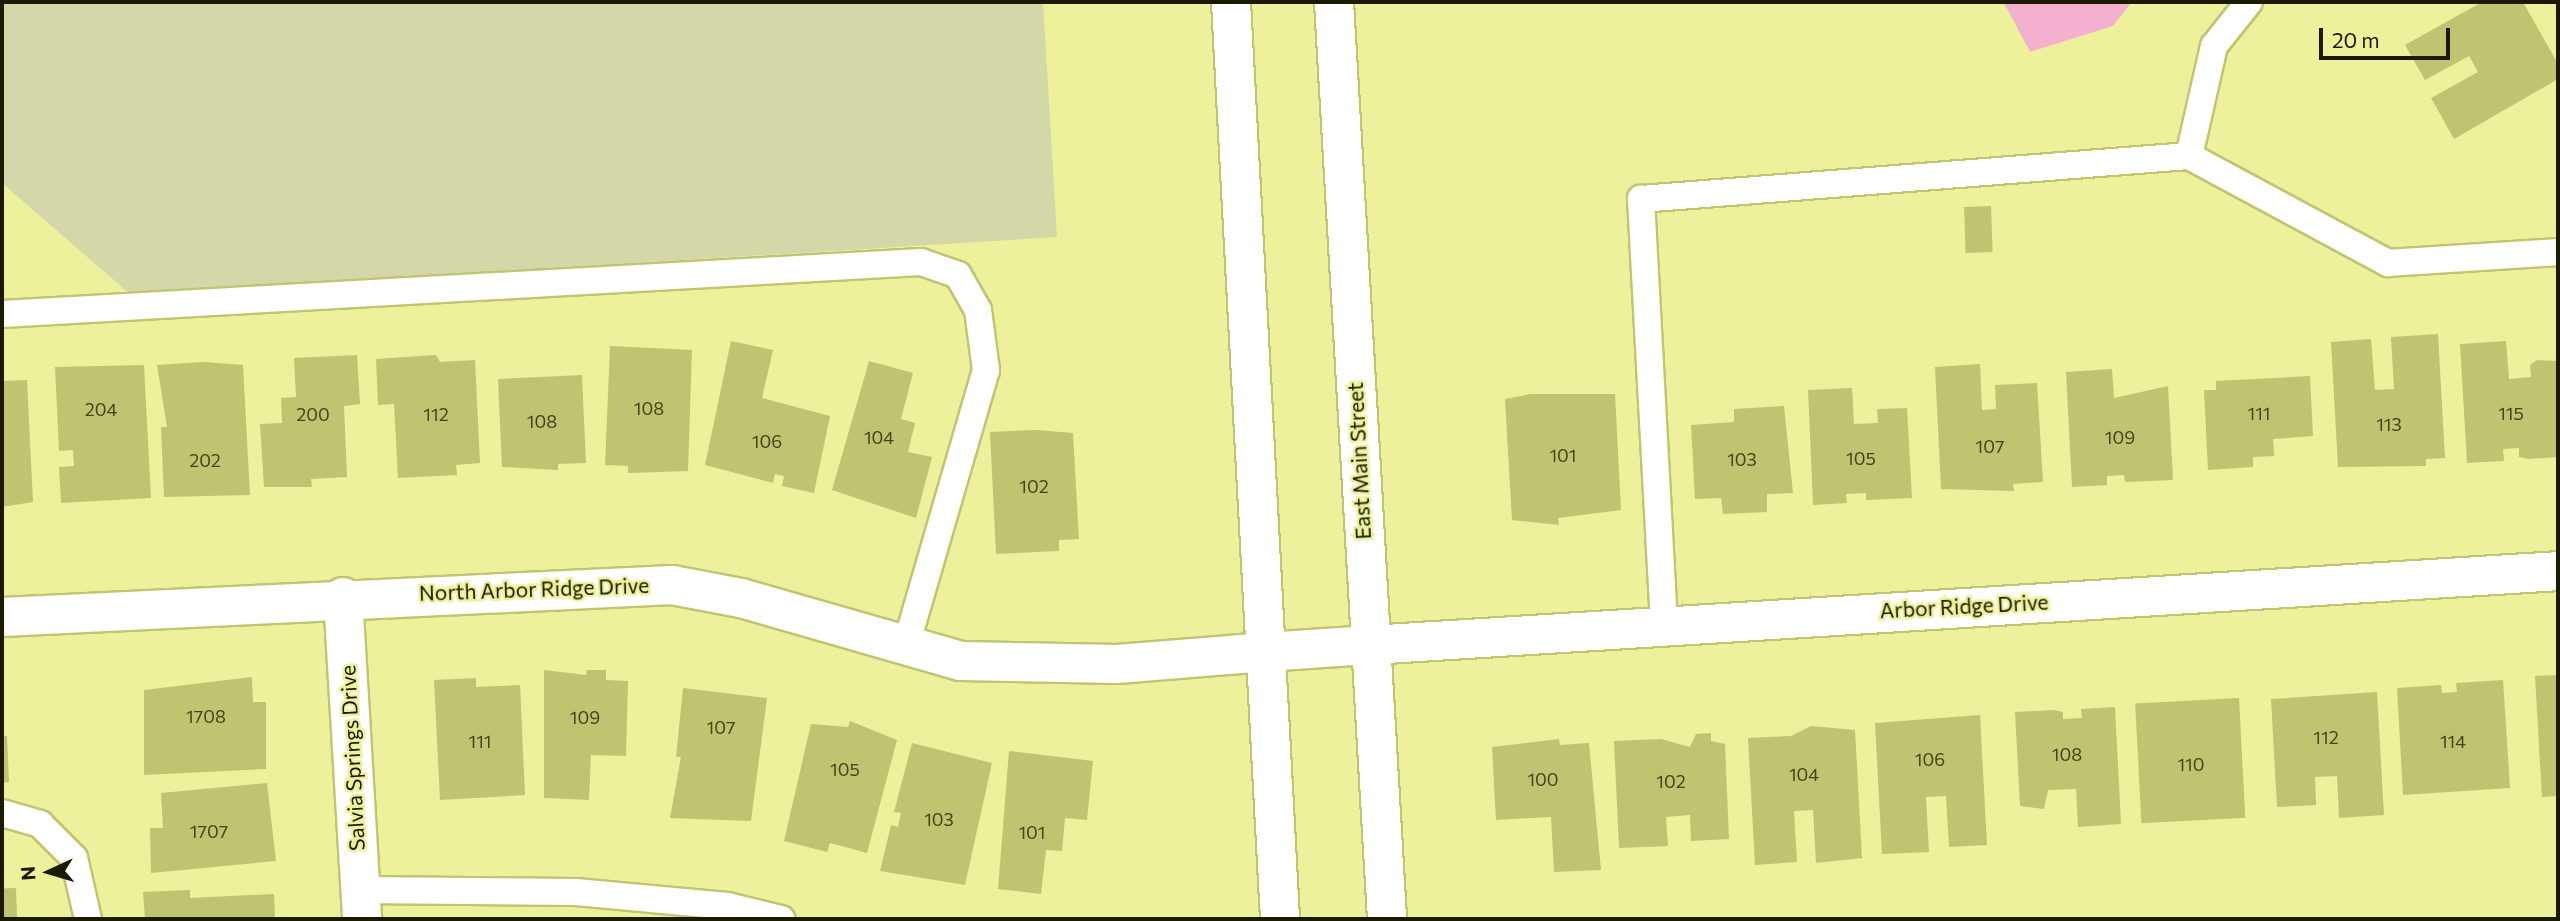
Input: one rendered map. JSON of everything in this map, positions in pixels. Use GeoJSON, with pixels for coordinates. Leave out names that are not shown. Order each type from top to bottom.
{"type":"FeatureCollection","features":[{"type":"Feature","properties":{"kind":"street"},"geometry":{"type":"LineString","coordinates":[[1231,2],[1280,919]]}},
{"type":"Feature","properties":{"kind":"street","name":"East Main Street"},"geometry":{"type":"LineString","coordinates":[[1334,2],[1387,919]]}},
{"type":"Feature","properties":{"kind":"street","name":"Arbor Ridge Drive"},"geometry":{"type":"LineString","coordinates":[[1266,652],[1664,624],[2558,571]]}},
{"type":"Feature","properties":{"kind":"street","name":"North Arbor Ridge Drive"},"geometry":{"type":"LineString","coordinates":[[2,617],[343,597],[672,585],[741,597],[961,661],[1036,666],[1266,652]]}},
{"type":"Feature","properties":{"kind":"street","name":"Salvia Springs Drive"},"geometry":{"type":"LineString","coordinates":[[343,597],[361,905]]}},
{"type":"Feature","properties":{"kind":"lane"},"geometry":{"type":"LineString","coordinates":[[2189,156],[2214,46],[2249,2]]}},
{"type":"Feature","properties":{"kind":"lane"},"geometry":{"type":"LineString","coordinates":[[1664,624],[1641,198],[2189,156],[2388,263],[2558,252]]}},
{"type":"Feature","properties":{"kind":"lane"},"geometry":{"type":"LineString","coordinates":[[2,314],[921,262],[958,275],[978,310],[986,370],[906,646]]}},
{"type":"Feature","properties":{"kind":"lane"},"geometry":{"type":"LineString","coordinates":[[2,813],[40,824],[74,858],[88,919]]}},
{"type":"Feature","properties":{"kind":"lane"},"geometry":{"type":"LineString","coordinates":[[361,905],[576,892],[727,906],[781,919]]}},
{"type":"Feature","properties":{"kind":"green space"},"geometry":{"type":"Polygon","coordinates":[[[2,2],[1043,2],[1057,237],[130,294],[2,183],[2,2]]]}},
{"type":"Feature","properties":{"kind":"shaded area"},"geometry":{"type":"Polygon","coordinates":[[[2132,2],[2113,26],[2030,52],[2004,3],[2132,2]]]}},
{"type":"Feature","properties":{"kind":"building"},"geometry":{"type":"Polygon","coordinates":[[[2482,2],[2523,2],[2558,64],[2558,79],[2454,139],[2431,98],[2478,72],[2469,56],[2425,80],[2405,45],[2482,2]]]}},
{"type":"Feature","properties":{"kind":"building"},"geometry":{"type":"Polygon","coordinates":[[[1991,206],[1993,252],[1966,253],[1964,207],[1991,206]]]}},
{"type":"Feature","properties":{"kind":"building"},"geometry":{"type":"Polygon","coordinates":[[[2438,334],[2445,458],[2426,459],[2426,466],[2338,467],[2331,342],[2371,339],[2375,390],[2394,389],[2391,337],[2438,334]]]}},
{"type":"Feature","properties":{"kind":"building"},"geometry":{"type":"Polygon","coordinates":[[[731,341],[773,350],[762,398],[830,416],[814,493],[782,486],[784,476],[775,474],[773,483],[705,465],[731,341]]]}},
{"type":"Feature","properties":{"kind":"building"},"geometry":{"type":"Polygon","coordinates":[[[2506,341],[2509,379],[2531,377],[2530,365],[2537,360],[2558,361],[2558,457],[2529,459],[2519,457],[2519,448],[2503,449],[2504,461],[2467,463],[2460,344],[2506,341]]]}},
{"type":"Feature","properties":{"kind":"building"},"geometry":{"type":"Polygon","coordinates":[[[610,346],[692,350],[688,471],[628,473],[628,466],[605,465],[610,346]]]}},
{"type":"Feature","properties":{"kind":"building"},"geometry":{"type":"Polygon","coordinates":[[[357,355],[360,404],[344,406],[347,477],[311,479],[312,487],[264,487],[260,424],[282,423],[281,398],[296,397],[294,358],[357,355]]]}},
{"type":"Feature","properties":{"kind":"building"},"geometry":{"type":"Polygon","coordinates":[[[436,355],[440,362],[475,360],[480,463],[456,465],[457,475],[398,478],[394,404],[378,405],[376,359],[436,355]]]}},
{"type":"Feature","properties":{"kind":"building"},"geometry":{"type":"Polygon","coordinates":[[[869,361],[913,373],[901,419],[915,423],[908,452],[932,457],[916,518],[832,490],[869,361]]]}},
{"type":"Feature","properties":{"kind":"building"},"geometry":{"type":"Polygon","coordinates":[[[204,362],[243,365],[250,495],[164,497],[161,427],[167,427],[157,365],[204,362]]]}},
{"type":"Feature","properties":{"kind":"building"},"geometry":{"type":"Polygon","coordinates":[[[1980,364],[1982,410],[1996,409],[1995,385],[2037,383],[2043,482],[2013,484],[2014,491],[1941,489],[1935,367],[1980,364]]]}},
{"type":"Feature","properties":{"kind":"building"},"geometry":{"type":"Polygon","coordinates":[[[144,365],[151,498],[61,503],[59,467],[74,466],[73,450],[59,451],[55,367],[144,365]]]}},
{"type":"Feature","properties":{"kind":"building"},"geometry":{"type":"Polygon","coordinates":[[[2112,369],[2114,398],[2168,386],[2173,480],[2125,482],[2124,475],[2107,476],[2107,485],[2072,487],[2066,372],[2112,369]]]}},
{"type":"Feature","properties":{"kind":"building"},"geometry":{"type":"Polygon","coordinates":[[[582,375],[586,463],[558,464],[558,470],[502,467],[498,379],[582,375]]]}},
{"type":"Feature","properties":{"kind":"building"},"geometry":{"type":"Polygon","coordinates":[[[2310,376],[2313,436],[2273,439],[2274,456],[2253,457],[2253,467],[2208,470],[2204,390],[2216,390],[2216,381],[2310,376]]]}},
{"type":"Feature","properties":{"kind":"building"},"geometry":{"type":"Polygon","coordinates":[[[27,380],[33,502],[2,507],[2,381],[27,380]]]}},
{"type":"Feature","properties":{"kind":"building"},"geometry":{"type":"Polygon","coordinates":[[[1852,388],[1854,424],[1878,423],[1877,409],[1907,408],[1912,498],[1866,500],[1866,493],[1846,494],[1847,503],[1813,505],[1808,390],[1852,388]]]}},
{"type":"Feature","properties":{"kind":"building"},"geometry":{"type":"Polygon","coordinates":[[[1531,394],[1615,394],[1621,510],[1558,518],[1559,525],[1512,520],[1505,399],[1531,394]]]}},
{"type":"Feature","properties":{"kind":"building"},"geometry":{"type":"Polygon","coordinates":[[[1784,406],[1793,493],[1767,494],[1767,512],[1723,514],[1721,498],[1695,499],[1691,425],[1734,422],[1734,409],[1784,406]]]}},
{"type":"Feature","properties":{"kind":"building"},"geometry":{"type":"Polygon","coordinates":[[[1036,430],[1073,433],[1079,539],[1059,540],[1059,551],[996,554],[990,432],[1036,430]]]}},
{"type":"Feature","properties":{"kind":"building"},"geometry":{"type":"Polygon","coordinates":[[[544,670],[586,675],[587,670],[606,670],[606,680],[628,681],[626,756],[591,755],[589,800],[544,798],[544,670]]]}},
{"type":"Feature","properties":{"kind":"building"},"geometry":{"type":"Polygon","coordinates":[[[2558,675],[2558,796],[2542,797],[2535,676],[2558,675]]]}},
{"type":"Feature","properties":{"kind":"building"},"geometry":{"type":"Polygon","coordinates":[[[252,677],[253,702],[266,702],[266,769],[144,775],[144,690],[252,677]]]}},
{"type":"Feature","properties":{"kind":"building"},"geometry":{"type":"Polygon","coordinates":[[[476,678],[476,687],[520,685],[525,795],[440,800],[434,680],[476,678]]]}},
{"type":"Feature","properties":{"kind":"building"},"geometry":{"type":"Polygon","coordinates":[[[2503,680],[2510,788],[2403,795],[2397,688],[2441,685],[2442,693],[2457,692],[2456,683],[2503,680]]]}},
{"type":"Feature","properties":{"kind":"building"},"geometry":{"type":"Polygon","coordinates":[[[683,688],[767,698],[751,821],[670,818],[681,757],[676,757],[683,688]]]}},
{"type":"Feature","properties":{"kind":"building"},"geometry":{"type":"Polygon","coordinates":[[[2377,692],[2384,815],[2339,818],[2337,776],[2315,777],[2316,805],[2277,807],[2271,699],[2377,692]]]}},
{"type":"Feature","properties":{"kind":"building"},"geometry":{"type":"Polygon","coordinates":[[[2239,698],[2245,818],[2141,823],[2135,703],[2239,698]]]}},
{"type":"Feature","properties":{"kind":"building"},"geometry":{"type":"Polygon","coordinates":[[[2115,707],[2121,824],[2078,827],[2076,789],[2048,790],[2044,809],[2020,806],[2015,712],[2054,710],[2063,712],[2063,719],[2082,718],[2081,709],[2115,707]]]}},
{"type":"Feature","properties":{"kind":"building"},"geometry":{"type":"Polygon","coordinates":[[[1980,715],[1987,845],[1949,847],[1946,796],[1926,797],[1929,852],[1882,854],[1875,723],[1980,715]]]}},
{"type":"Feature","properties":{"kind":"building"},"geometry":{"type":"Polygon","coordinates":[[[850,721],[897,740],[867,853],[830,843],[827,852],[784,841],[811,724],[848,727],[850,721]]]}},
{"type":"Feature","properties":{"kind":"building"},"geometry":{"type":"Polygon","coordinates":[[[1811,726],[1855,730],[1862,858],[1816,863],[1813,810],[1794,811],[1797,862],[1755,865],[1748,738],[1791,736],[1811,726]]]}},
{"type":"Feature","properties":{"kind":"building"},"geometry":{"type":"Polygon","coordinates":[[[1711,733],[1711,741],[1725,744],[1729,839],[1691,841],[1690,815],[1666,817],[1668,846],[1619,848],[1614,741],[1661,739],[1690,747],[1696,734],[1711,733]]]}},
{"type":"Feature","properties":{"kind":"building"},"geometry":{"type":"Polygon","coordinates":[[[2,736],[7,736],[9,782],[2,783],[2,736]]]}},
{"type":"Feature","properties":{"kind":"building"},"geometry":{"type":"Polygon","coordinates":[[[1559,739],[1560,745],[1589,743],[1601,870],[1554,872],[1551,817],[1496,820],[1492,747],[1559,739]]]}},
{"type":"Feature","properties":{"kind":"building"},"geometry":{"type":"Polygon","coordinates":[[[912,743],[992,763],[965,885],[880,871],[891,825],[898,827],[901,813],[894,812],[912,743]]]}},
{"type":"Feature","properties":{"kind":"building"},"geometry":{"type":"Polygon","coordinates":[[[1009,751],[1093,761],[1087,820],[1065,818],[1062,851],[1046,850],[1041,894],[998,889],[1009,751]]]}},
{"type":"Feature","properties":{"kind":"building"},"geometry":{"type":"Polygon","coordinates":[[[267,783],[276,861],[151,873],[150,828],[163,828],[161,793],[267,783]]]}},
{"type":"Feature","properties":{"kind":"building"},"geometry":{"type":"Polygon","coordinates":[[[2,888],[16,888],[17,919],[3,919],[2,888]]]}},
{"type":"Feature","properties":{"kind":"building"},"geometry":{"type":"Polygon","coordinates":[[[190,890],[190,898],[274,894],[275,919],[145,919],[143,892],[190,890]]]}}]}
